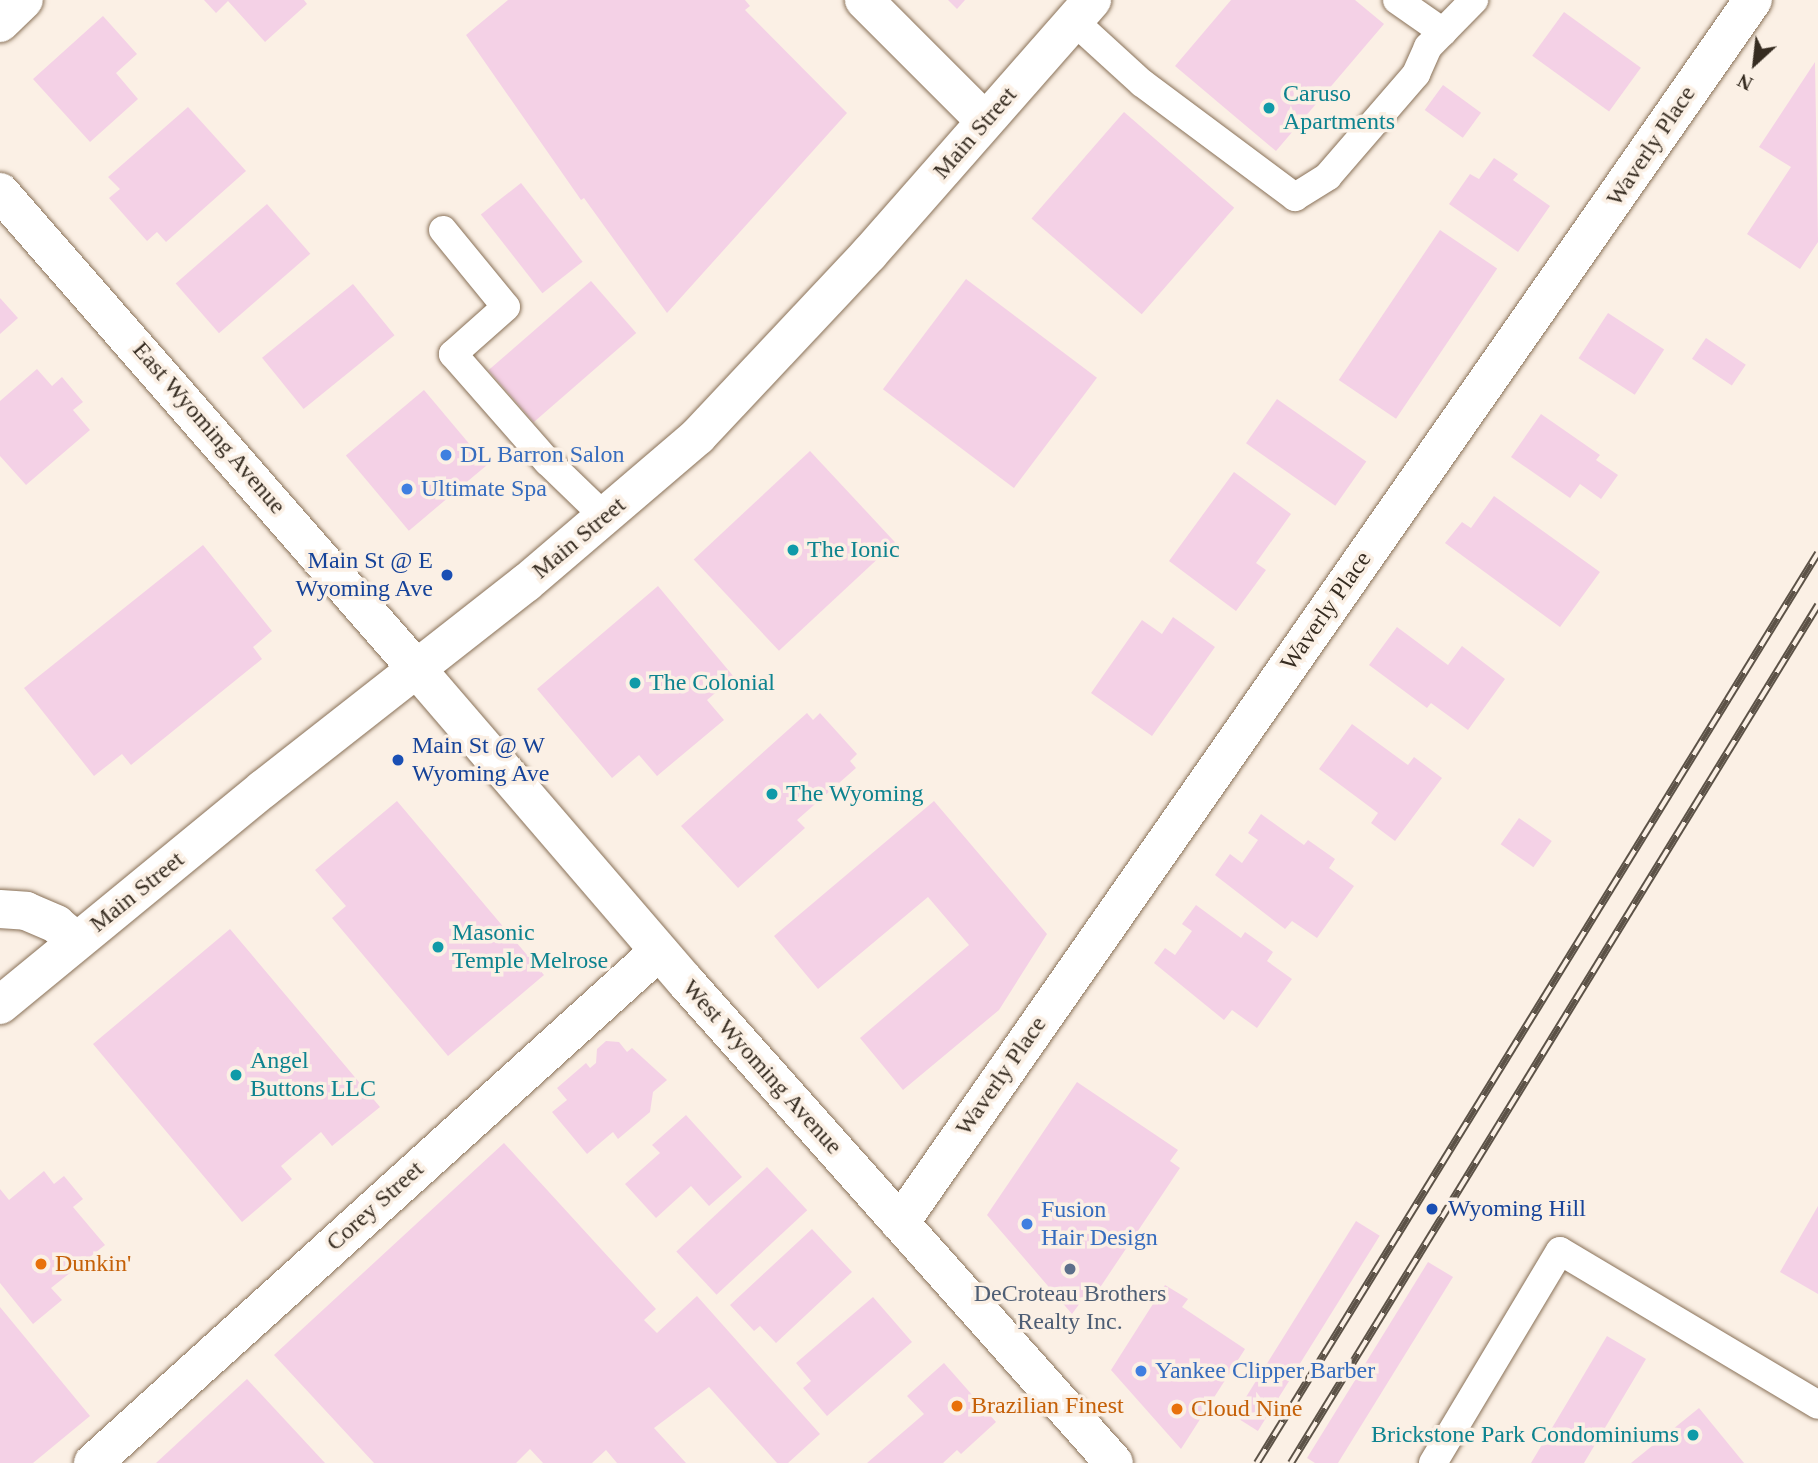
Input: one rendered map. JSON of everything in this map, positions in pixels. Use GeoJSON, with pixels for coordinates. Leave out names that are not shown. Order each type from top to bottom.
{"type":"FeatureCollection","features":[{"type":"Feature","properties":{"kind":"street"},"geometry":{"type":"LineString","coordinates":[[0,23],[24,0]]}},
{"type":"Feature","properties":{"kind":"street"},"geometry":{"type":"LineString","coordinates":[[864,0],[985,121]]}},
{"type":"Feature","properties":{"kind":"street","name":"Waverly Place"},"geometry":{"type":"LineString","coordinates":[[900,1223],[1753,0]]}},
{"type":"Feature","properties":{"kind":"street","name":"Main Street"},"geometry":{"type":"LineString","coordinates":[[0,1005],[415,667],[605,517],[698,436],[772,361],[1083,10]]}},
{"type":"Feature","properties":{"kind":"street","name":"East Wyoming Avenue"},"geometry":{"type":"LineString","coordinates":[[0,192],[415,667]]}},
{"type":"Feature","properties":{"kind":"street","name":"West Wyoming Avenue"},"geometry":{"type":"LineString","coordinates":[[415,667],[659,951],[1114,1463]]}},
{"type":"Feature","properties":{"kind":"street"},"geometry":{"type":"LineString","coordinates":[[0,909],[26,911],[55,924],[76,941]]}},
{"type":"Feature","properties":{"kind":"street","name":"Corey Street"},"geometry":{"type":"LineString","coordinates":[[93,1463],[659,951]]}},
{"type":"Feature","properties":{"kind":"lane"},"geometry":{"type":"LineString","coordinates":[[1397,0],[1443,32]]}},
{"type":"Feature","properties":{"kind":"lane"},"geometry":{"type":"LineString","coordinates":[[1083,10],[1142,83],[1296,197],[1328,176],[1416,74],[1428,47],[1474,0]]}},
{"type":"Feature","properties":{"kind":"lane"},"geometry":{"type":"LineString","coordinates":[[443,230],[506,307],[453,354],[548,462],[605,517]]}},
{"type":"Feature","properties":{"kind":"lane"},"geometry":{"type":"LineString","coordinates":[[1433,1463],[1560,1251],[1818,1405]]}},
{"type":"Feature","properties":{"kind":"building"},"geometry":{"type":"Polygon","coordinates":[[[204,0],[304,0],[307,4],[265,42],[228,1],[216,13],[204,0]]]}},
{"type":"Feature","properties":{"kind":"building"},"geometry":{"type":"Polygon","coordinates":[[[508,0],[745,0],[750,6],[745,10],[847,113],[667,313],[584,198],[581,200],[466,35],[508,0]]]}},
{"type":"Feature","properties":{"kind":"building"},"geometry":{"type":"Polygon","coordinates":[[[948,0],[965,0],[957,9],[948,0]]]}},
{"type":"Feature","properties":{"kind":"building","name":"Caruso Apartments"},"geometry":{"type":"Polygon","coordinates":[[[1231,0],[1355,0],[1384,24],[1276,151],[1175,66],[1231,0]]]}},
{"type":"Feature","properties":{"kind":"building"},"geometry":{"type":"Polygon","coordinates":[[[1564,12],[1641,68],[1609,112],[1532,56],[1564,12]]]}},
{"type":"Feature","properties":{"kind":"building"},"geometry":{"type":"Polygon","coordinates":[[[103,16],[137,54],[116,73],[138,99],[90,142],[33,79],[103,16]]]}},
{"type":"Feature","properties":{"kind":"building"},"geometry":{"type":"Polygon","coordinates":[[[1815,62],[1818,242],[1800,269],[1747,234],[1791,167],[1759,147],[1815,62]]]}},
{"type":"Feature","properties":{"kind":"building"},"geometry":{"type":"Polygon","coordinates":[[[1443,85],[1481,113],[1463,138],[1425,110],[1443,85]]]}},
{"type":"Feature","properties":{"kind":"building"},"geometry":{"type":"Polygon","coordinates":[[[188,107],[246,171],[166,242],[157,232],[147,241],[109,198],[120,189],[108,177],[188,107]]]}},
{"type":"Feature","properties":{"kind":"building"},"geometry":{"type":"Polygon","coordinates":[[[1124,112],[1234,208],[1142,314],[1031,218],[1124,112]]]}},
{"type":"Feature","properties":{"kind":"building"},"geometry":{"type":"Polygon","coordinates":[[[1494,158],[1518,174],[1513,180],[1550,206],[1518,252],[1449,204],[1470,174],[1479,179],[1494,158]]]}},
{"type":"Feature","properties":{"kind":"building"},"geometry":{"type":"Polygon","coordinates":[[[521,183],[583,262],[542,293],[481,214],[521,183]]]}},
{"type":"Feature","properties":{"kind":"building"},"geometry":{"type":"Polygon","coordinates":[[[267,204],[310,254],[219,333],[176,283],[267,204]]]}},
{"type":"Feature","properties":{"kind":"building"},"geometry":{"type":"Polygon","coordinates":[[[1440,230],[1497,269],[1396,419],[1339,380],[1440,230]]]}},
{"type":"Feature","properties":{"kind":"building"},"geometry":{"type":"Polygon","coordinates":[[[966,279],[1097,378],[1014,488],[883,389],[966,279]]]}},
{"type":"Feature","properties":{"kind":"building"},"geometry":{"type":"Polygon","coordinates":[[[591,281],[636,333],[534,422],[488,370],[591,281]]]}},
{"type":"Feature","properties":{"kind":"building"},"geometry":{"type":"Polygon","coordinates":[[[353,284],[395,335],[304,409],[262,358],[353,284]]]}},
{"type":"Feature","properties":{"kind":"building"},"geometry":{"type":"Polygon","coordinates":[[[0,298],[18,318],[0,334],[0,298]]]}},
{"type":"Feature","properties":{"kind":"building"},"geometry":{"type":"Polygon","coordinates":[[[1608,313],[1664,349],[1635,395],[1579,358],[1608,313]]]}},
{"type":"Feature","properties":{"kind":"building"},"geometry":{"type":"Polygon","coordinates":[[[1706,338],[1746,365],[1732,386],[1692,359],[1706,338]]]}},
{"type":"Feature","properties":{"kind":"building"},"geometry":{"type":"Polygon","coordinates":[[[37,369],[52,386],[62,377],[83,402],[73,410],[90,430],[26,485],[0,456],[0,401],[37,369]]]}},
{"type":"Feature","properties":{"kind":"building"},"geometry":{"type":"Polygon","coordinates":[[[424,390],[487,465],[409,531],[346,456],[424,390]]]}},
{"type":"Feature","properties":{"kind":"building"},"geometry":{"type":"Polygon","coordinates":[[[1277,399],[1366,462],[1335,506],[1246,443],[1277,399]]]}},
{"type":"Feature","properties":{"kind":"building"},"geometry":{"type":"Polygon","coordinates":[[[1541,414],[1600,455],[1596,460],[1618,475],[1601,499],[1580,484],[1570,498],[1511,457],[1541,414]]]}},
{"type":"Feature","properties":{"kind":"building","name":"The Ionic"},"geometry":{"type":"Polygon","coordinates":[[[810,451],[895,542],[779,651],[694,559],[810,451]]]}},
{"type":"Feature","properties":{"kind":"building"},"geometry":{"type":"Polygon","coordinates":[[[1234,472],[1291,514],[1256,563],[1266,570],[1236,611],[1169,561],[1234,472]]]}},
{"type":"Feature","properties":{"kind":"building"},"geometry":{"type":"Polygon","coordinates":[[[1494,496],[1600,572],[1560,627],[1445,543],[1462,522],[1471,528],[1494,496]]]}},
{"type":"Feature","properties":{"kind":"building"},"geometry":{"type":"Polygon","coordinates":[[[203,545],[272,631],[253,647],[262,659],[131,765],[122,754],[94,776],[24,688],[203,545]]]}},
{"type":"Feature","properties":{"kind":"building","name":"The Colonial"},"geometry":{"type":"Polygon","coordinates":[[[658,586],[734,677],[707,700],[724,720],[657,776],[639,755],[612,778],[537,689],[658,586]]]}},
{"type":"Feature","properties":{"kind":"building"},"geometry":{"type":"Polygon","coordinates":[[[1173,617],[1215,647],[1152,736],[1091,693],[1142,620],[1162,634],[1173,617]]]}},
{"type":"Feature","properties":{"kind":"building"},"geometry":{"type":"Polygon","coordinates":[[[1397,627],[1448,665],[1462,646],[1505,679],[1468,730],[1431,703],[1427,708],[1369,665],[1397,627]]]}},
{"type":"Feature","properties":{"kind":"building","name":"The Wyoming"},"geometry":{"type":"Polygon","coordinates":[[[807,713],[813,720],[820,713],[857,754],[850,761],[856,768],[797,820],[805,828],[738,888],[681,826],[807,713]]]}},
{"type":"Feature","properties":{"kind":"building"},"geometry":{"type":"Polygon","coordinates":[[[1352,724],[1408,765],[1414,757],[1442,778],[1395,841],[1371,823],[1378,813],[1319,769],[1352,724]]]}},
{"type":"Feature","properties":{"kind":"building","name":"Masonic Temple Melrose"},"geometry":{"type":"Polygon","coordinates":[[[397,801],[544,975],[448,1056],[332,918],[346,906],[315,870],[397,801]]]}},
{"type":"Feature","properties":{"kind":"building"},"geometry":{"type":"Polygon","coordinates":[[[934,801],[1047,934],[999,1010],[903,1090],[860,1038],[969,945],[928,897],[818,989],[774,936],[934,801]]]}},
{"type":"Feature","properties":{"kind":"building"},"geometry":{"type":"Polygon","coordinates":[[[1261,814],[1304,845],[1308,840],[1335,859],[1329,868],[1354,886],[1317,938],[1292,921],[1285,929],[1215,875],[1230,854],[1242,863],[1258,840],[1248,833],[1261,814]]]}},
{"type":"Feature","properties":{"kind":"building"},"geometry":{"type":"Polygon","coordinates":[[[1519,818],[1552,841],[1533,867],[1501,844],[1519,818]]]}},
{"type":"Feature","properties":{"kind":"building"},"geometry":{"type":"Polygon","coordinates":[[[1196,905],[1241,938],[1245,932],[1273,952],[1267,961],[1292,979],[1257,1028],[1232,1010],[1224,1020],[1154,963],[1165,948],[1175,955],[1192,931],[1182,924],[1196,905]]]}},
{"type":"Feature","properties":{"kind":"building","name":"Angel Buttons LLC"},"geometry":{"type":"Polygon","coordinates":[[[230,929],[380,1107],[332,1146],[321,1132],[281,1166],[292,1179],[242,1222],[93,1044],[230,929]]]}},
{"type":"Feature","properties":{"kind":"building"},"geometry":{"type":"Polygon","coordinates":[[[606,1041],[619,1042],[627,1052],[632,1048],[667,1080],[653,1092],[650,1112],[618,1139],[613,1132],[587,1154],[552,1112],[567,1100],[557,1088],[586,1063],[590,1068],[596,1063],[597,1049],[606,1041]]]}},
{"type":"Feature","properties":{"kind":"building"},"geometry":{"type":"Polygon","coordinates":[[[1077,1082],[1178,1150],[1170,1161],[1180,1168],[1097,1292],[1091,1288],[1072,1314],[987,1215],[1077,1082]]]}},
{"type":"Feature","properties":{"kind":"building"},"geometry":{"type":"Polygon","coordinates":[[[686,1115],[742,1177],[709,1206],[691,1186],[656,1218],[625,1184],[660,1153],[652,1145],[686,1115]]]}},
{"type":"Feature","properties":{"kind":"building"},"geometry":{"type":"Polygon","coordinates":[[[504,1143],[656,1309],[644,1320],[657,1333],[697,1296],[820,1434],[788,1463],[777,1463],[709,1387],[654,1428],[686,1463],[617,1463],[606,1450],[592,1463],[543,1463],[530,1449],[516,1463],[374,1463],[274,1355],[504,1143]]]}},
{"type":"Feature","properties":{"kind":"building"},"geometry":{"type":"Polygon","coordinates":[[[767,1167],[807,1210],[717,1295],[676,1252],[767,1167]]]}},
{"type":"Feature","properties":{"kind":"building","name":"Dunkin'"},"geometry":{"type":"Polygon","coordinates":[[[44,1171],[54,1184],[64,1176],[83,1199],[73,1207],[105,1245],[51,1288],[62,1300],[33,1324],[0,1283],[0,1189],[9,1200],[44,1171]]]}},
{"type":"Feature","properties":{"kind":"building"},"geometry":{"type":"Polygon","coordinates":[[[1818,1206],[1818,1294],[1780,1272],[1818,1206]]]}},
{"type":"Feature","properties":{"kind":"building"},"geometry":{"type":"Polygon","coordinates":[[[1356,1221],[1380,1236],[1258,1431],[1234,1416],[1356,1221]]]}},
{"type":"Feature","properties":{"kind":"building"},"geometry":{"type":"Polygon","coordinates":[[[812,1229],[852,1272],[776,1343],[760,1326],[754,1331],[730,1305],[812,1229]]]}},
{"type":"Feature","properties":{"kind":"building"},"geometry":{"type":"Polygon","coordinates":[[[1428,1262],[1453,1277],[1338,1463],[1315,1463],[1307,1458],[1428,1262]]]}},
{"type":"Feature","properties":{"kind":"building"},"geometry":{"type":"Polygon","coordinates":[[[1165,1285],[1188,1299],[1182,1307],[1245,1349],[1181,1449],[1111,1370],[1165,1285]]]}},
{"type":"Feature","properties":{"kind":"building"},"geometry":{"type":"Polygon","coordinates":[[[873,1297],[912,1342],[827,1416],[803,1388],[811,1381],[796,1363],[873,1297]]]}},
{"type":"Feature","properties":{"kind":"building"},"geometry":{"type":"Polygon","coordinates":[[[0,1307],[90,1416],[33,1463],[0,1463],[0,1307]]]}},
{"type":"Feature","properties":{"kind":"building"},"geometry":{"type":"Polygon","coordinates":[[[1607,1336],[1646,1359],[1584,1463],[1531,1463],[1607,1336]]]}},
{"type":"Feature","properties":{"kind":"building"},"geometry":{"type":"Polygon","coordinates":[[[944,1363],[996,1422],[961,1454],[957,1450],[943,1463],[867,1463],[924,1414],[907,1396],[944,1363]]]}},
{"type":"Feature","properties":{"kind":"building"},"geometry":{"type":"Polygon","coordinates":[[[247,1379],[325,1463],[156,1463],[247,1379]]]}},
{"type":"Feature","properties":{"kind":"building","name":"Brickstone Park Condominiums"},"geometry":{"type":"Polygon","coordinates":[[[1699,1408],[1744,1463],[1631,1463],[1699,1408]]]}},
{"type":"Feature","properties":{"kind":"railway"},"geometry":{"type":"LineString","coordinates":[[1257,1463],[1818,553]]}},
{"type":"Feature","properties":{"kind":"railway"},"geometry":{"type":"LineString","coordinates":[[1291,1463],[1818,605]]}},
{"type":"Feature","properties":{"kind":"place","name":"Caruso Apartments"},"geometry":{"type":"Point","coordinates":[1269,108]}},
{"type":"Feature","properties":{"kind":"place","name":"DL Barron Salon"},"geometry":{"type":"Point","coordinates":[446,455]}},
{"type":"Feature","properties":{"kind":"place","name":"Ultimate Spa"},"geometry":{"type":"Point","coordinates":[407,489]}},
{"type":"Feature","properties":{"kind":"place","name":"The Ionic"},"geometry":{"type":"Point","coordinates":[793,550]}},
{"type":"Feature","properties":{"kind":"place","name":"Main St @ E Wyoming Ave"},"geometry":{"type":"Point","coordinates":[447,575]}},
{"type":"Feature","properties":{"kind":"place","name":"The Colonial"},"geometry":{"type":"Point","coordinates":[635,683]}},
{"type":"Feature","properties":{"kind":"place","name":"Main St @ W Wyoming Ave"},"geometry":{"type":"Point","coordinates":[398,760]}},
{"type":"Feature","properties":{"kind":"place","name":"The Wyoming"},"geometry":{"type":"Point","coordinates":[772,794]}},
{"type":"Feature","properties":{"kind":"place","name":"Masonic Temple Melrose"},"geometry":{"type":"Point","coordinates":[438,947]}},
{"type":"Feature","properties":{"kind":"place","name":"Angel Buttons LLC"},"geometry":{"type":"Point","coordinates":[236,1075]}},
{"type":"Feature","properties":{"kind":"place","name":"Wyoming Hill"},"geometry":{"type":"Point","coordinates":[1432,1209]}},
{"type":"Feature","properties":{"kind":"place","name":"Fusion Hair Design"},"geometry":{"type":"Point","coordinates":[1027,1224]}},
{"type":"Feature","properties":{"kind":"place","name":"Dunkin'"},"geometry":{"type":"Point","coordinates":[41,1264]}},
{"type":"Feature","properties":{"kind":"place","name":"DeCroteau Brothers Realty Inc."},"geometry":{"type":"Point","coordinates":[1070,1269]}},
{"type":"Feature","properties":{"kind":"place","name":"Yankee Clipper Barber"},"geometry":{"type":"Point","coordinates":[1141,1371]}},
{"type":"Feature","properties":{"kind":"place","name":"Brazilian Finest"},"geometry":{"type":"Point","coordinates":[957,1406]}},
{"type":"Feature","properties":{"kind":"place","name":"Cloud Nine"},"geometry":{"type":"Point","coordinates":[1177,1409]}},
{"type":"Feature","properties":{"kind":"place","name":"Brickstone Park Condominiums"},"geometry":{"type":"Point","coordinates":[1693,1435]}}]}
